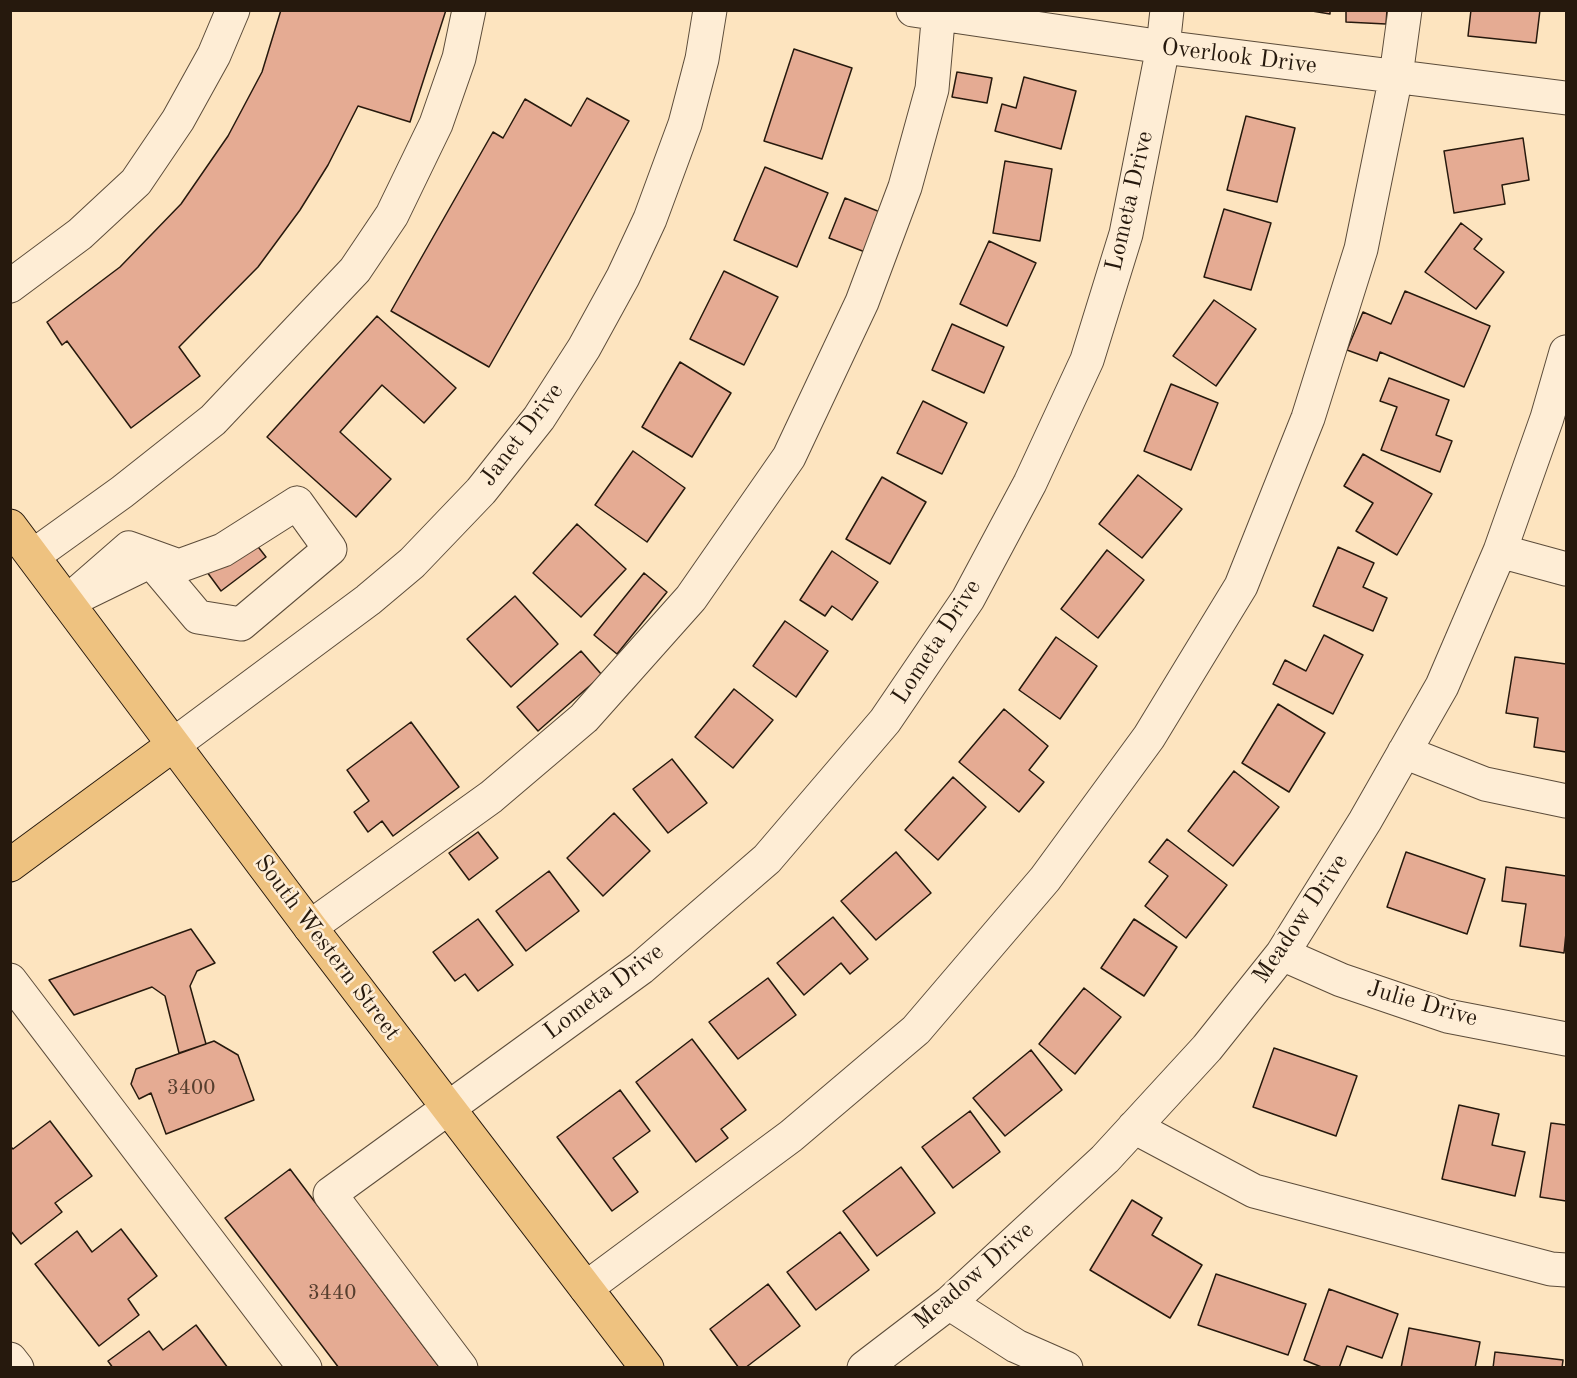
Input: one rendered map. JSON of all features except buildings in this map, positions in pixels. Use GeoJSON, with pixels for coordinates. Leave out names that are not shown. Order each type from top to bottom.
{"type":"FeatureCollection","features":[{"type":"Feature","properties":{"kind":"main road","name":"South Western Street"},"geometry":{"type":"LineString","coordinates":[[10,526],[310,927],[647,1368]]}},
{"type":"Feature","properties":{"kind":"main road"},"geometry":{"type":"LineString","coordinates":[[10,865],[173,745]]}},
{"type":"Feature","properties":{"kind":"street"},"geometry":{"type":"LineString","coordinates":[[10,286],[80,234],[136,182],[178,120],[214,55],[233,10]]}},
{"type":"Feature","properties":{"kind":"street"},"geometry":{"type":"LineString","coordinates":[[33,556],[122,492],[213,420],[355,270],[392,215],[436,124],[459,58],[470,10]]}},
{"type":"Feature","properties":{"kind":"street","name":"Janet Drive"},"geometry":{"type":"LineString","coordinates":[[173,745],[359,607],[412,563],[481,491],[539,418],[584,348],[623,277],[650,219],[685,124],[702,59],[710,10]]}},
{"type":"Feature","properties":{"kind":"street","name":"Lometa Drive"},"geometry":{"type":"LineString","coordinates":[[461,1368],[330,1194],[641,968],[767,859],[885,721],[962,608],[1030,483],[1087,360],[1126,234],[1163,47],[1167,10]]}},
{"type":"Feature","properties":{"kind":"street"},"geometry":{"type":"LineString","coordinates":[[586,1288],[791,1136],[916,1030],[1045,879],[1149,737],[1241,586],[1308,418],[1361,249],[1396,76],[1405,10]]}},
{"type":"Feature","properties":{"kind":"street"},"geometry":{"type":"LineString","coordinates":[[310,927],[490,797],[584,718],[691,597],[789,457],[862,302],[905,188],[932,89],[930,12]]}},
{"type":"Feature","properties":{"kind":"street","name":"Overlook Drive"},"geometry":{"type":"LineString","coordinates":[[930,12],[1163,47],[1566,98]]}},
{"type":"Feature","properties":{"kind":"street","name":"Meadow Drive"},"geometry":{"type":"LineString","coordinates":[[864,1368],[949,1303],[1105,1159],[1207,1048],[1282,954],[1365,821],[1442,686],[1500,551],[1547,418],[1566,352]]}},
{"type":"Feature","properties":{"kind":"street"},"geometry":{"type":"LineString","coordinates":[[297,503],[330,549],[240,624],[198,617],[151,561],[67,602],[129,548],[179,566],[223,550],[297,503]]}},
{"type":"Feature","properties":{"kind":"street"},"geometry":{"type":"LineString","coordinates":[[1500,551],[1566,569]]}},
{"type":"Feature","properties":{"kind":"street"},"geometry":{"type":"LineString","coordinates":[[1404,752],[1485,784],[1566,801]]}},
{"type":"Feature","properties":{"kind":"street","name":"Julie Drive"},"geometry":{"type":"LineString","coordinates":[[1282,954],[1341,980],[1447,1016],[1566,1039]]}},
{"type":"Feature","properties":{"kind":"street"},"geometry":{"type":"LineString","coordinates":[[10,980],[305,1368]]}},
{"type":"Feature","properties":{"kind":"street"},"geometry":{"type":"LineString","coordinates":[[1134,1126],[1254,1191],[1551,1269],[1566,1270]]}},
{"type":"Feature","properties":{"kind":"street"},"geometry":{"type":"LineString","coordinates":[[949,1303],[1016,1346],[1066,1368]]}},
{"type":"Feature","properties":{"kind":"street"},"geometry":{"type":"LineString","coordinates":[[10,1359],[17,1368]]}}]}
